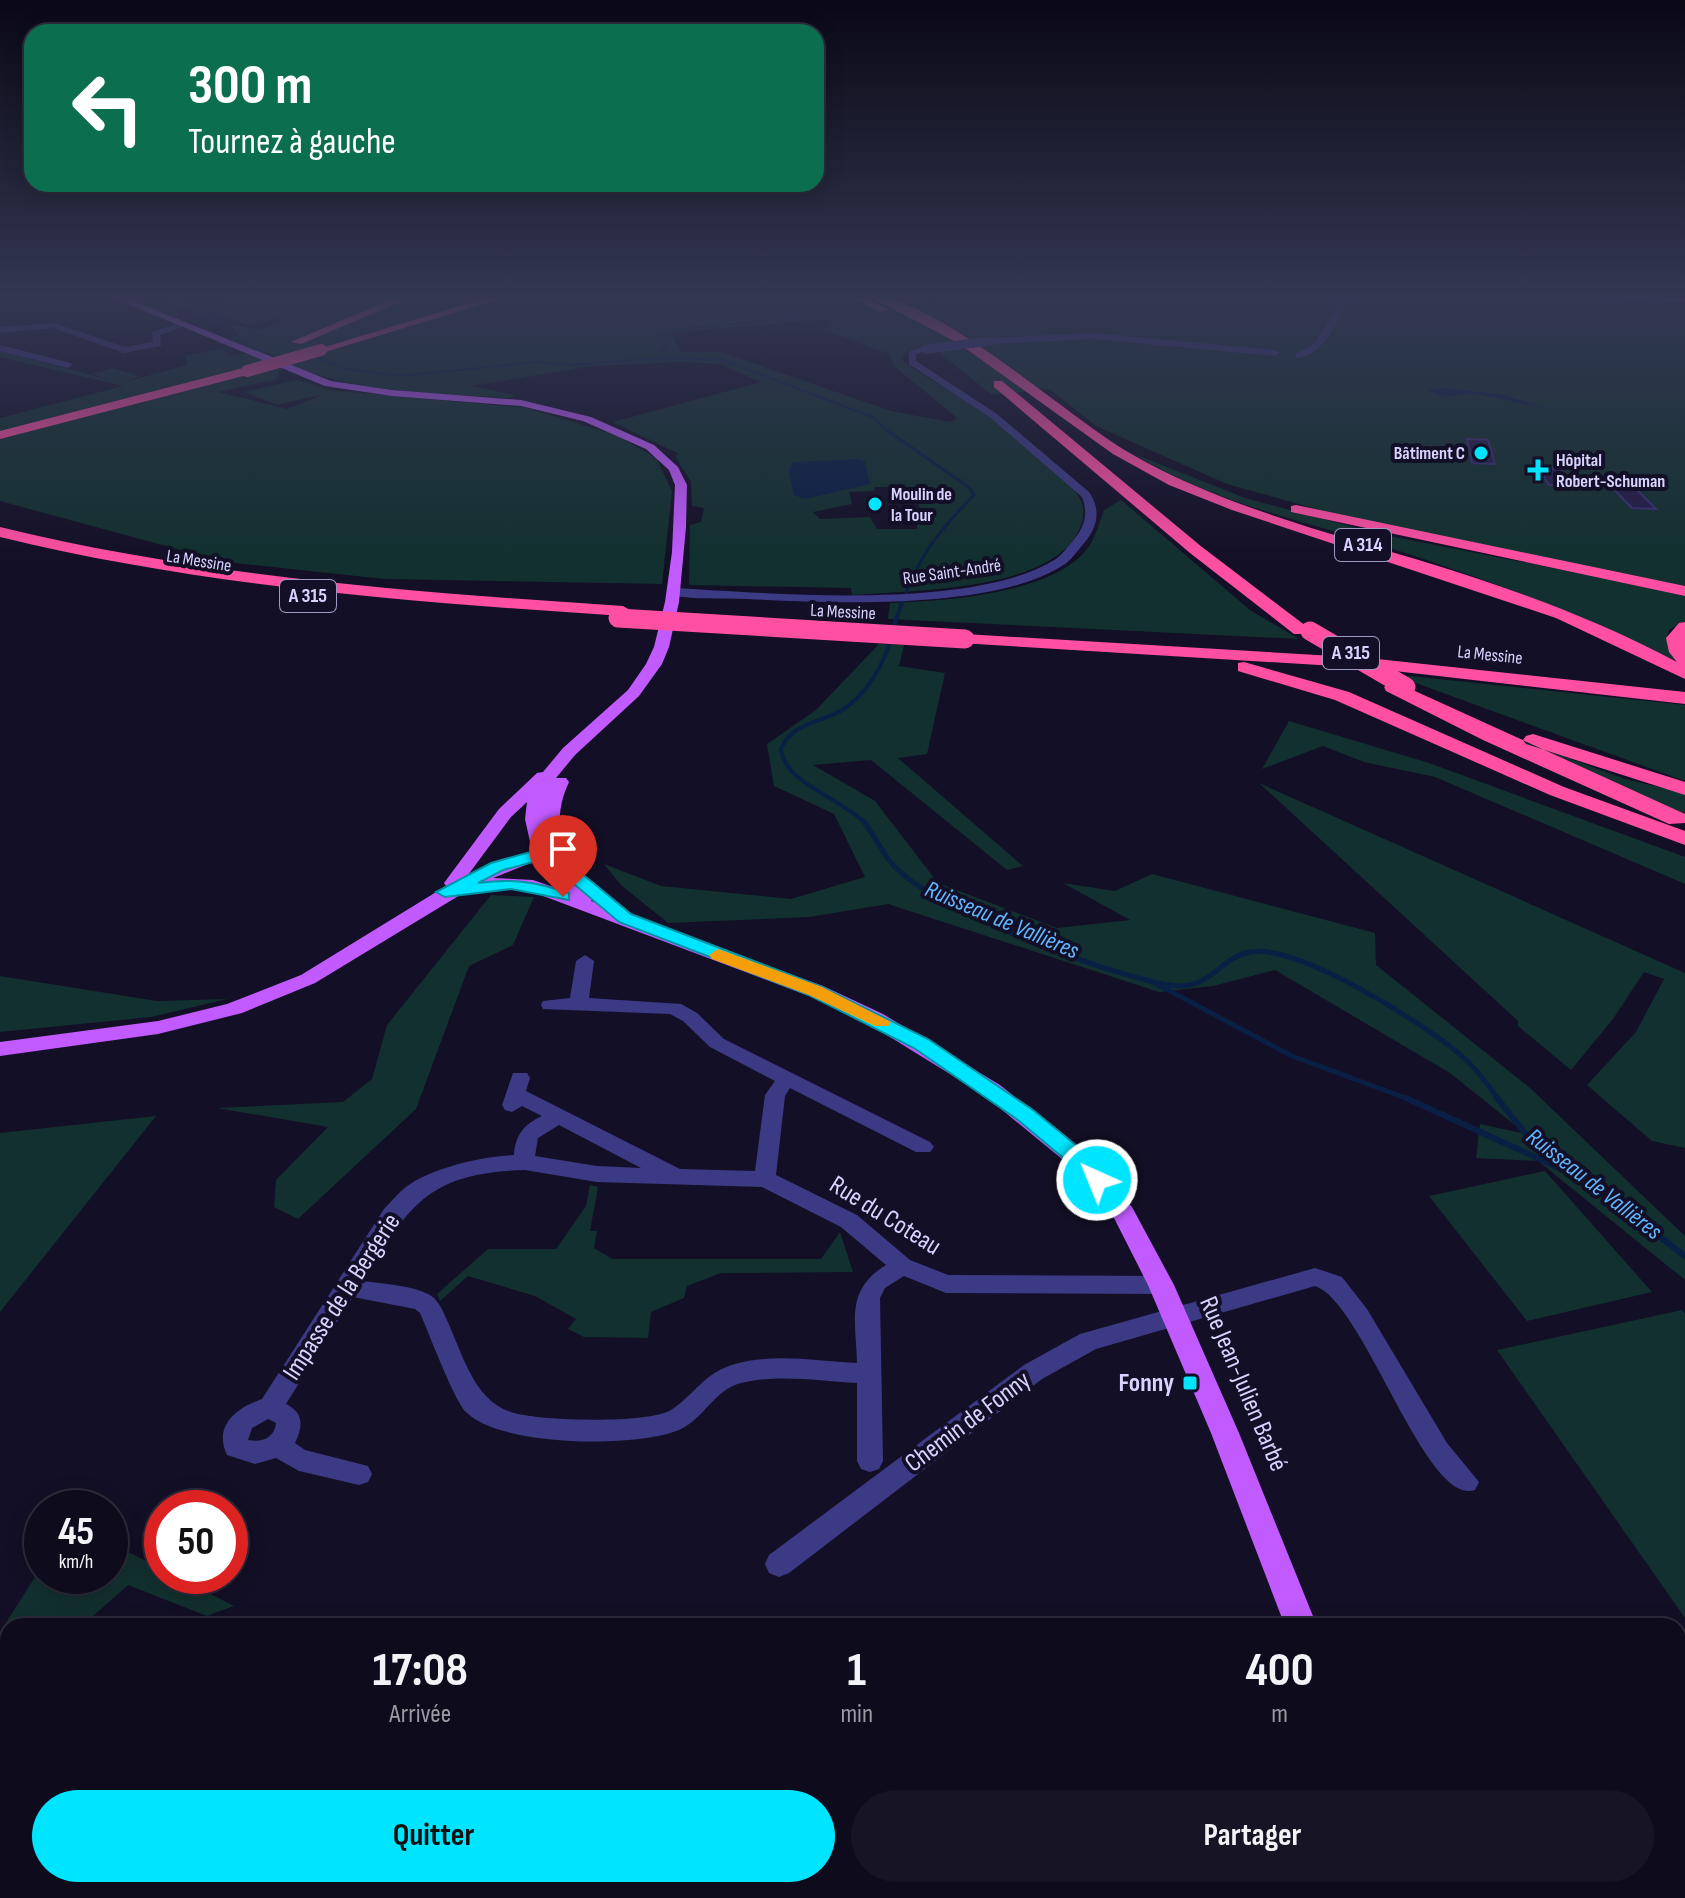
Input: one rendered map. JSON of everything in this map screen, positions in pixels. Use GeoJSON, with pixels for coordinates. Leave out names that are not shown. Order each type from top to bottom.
{"type":"FeatureCollection","features":[{"type":"Feature","properties":{"kind":"highway"},"geometry":{"type":"LineString","coordinates":[[0,433],[172,383]]}},
{"type":"Feature","properties":{"kind":"highway"},"geometry":{"type":"LineString","coordinates":[[0,433],[201,383]]}},
{"type":"Feature","properties":{"kind":"highway"},"geometry":{"type":"LineString","coordinates":[[995,383],[1241,586],[1305,631],[1490,736],[1685,822]]}},
{"type":"Feature","properties":{"kind":"highway","name":"A 314"},"geometry":{"type":"LineString","coordinates":[[1020,383],[1122,454],[1200,492],[1489,585],[1680,666]]}},
{"type":"Feature","properties":{"kind":"highway"},"geometry":{"type":"LineString","coordinates":[[1064,415],[1164,464],[1263,499],[1366,526],[1685,591]]}},
{"type":"Feature","properties":{"kind":"highway","name":"La Messine"},"geometry":{"type":"LineString","coordinates":[[0,532],[161,567],[266,583],[620,614]]}},
{"type":"Feature","properties":{"kind":"highway","name":"La Messine"},"geometry":{"type":"LineString","coordinates":[[0,548],[276,592],[416,606],[1356,653],[1571,673],[1685,688]]}},
{"type":"Feature","properties":{"kind":"highway"},"geometry":{"type":"LineString","coordinates":[[1680,666],[1675,643],[1677,634],[1685,627]]}},
{"type":"Feature","properties":{"kind":"highway","name":"La Messine"},"geometry":{"type":"LineString","coordinates":[[966,635],[1368,663],[1685,698]]}},
{"type":"Feature","properties":{"kind":"highway"},"geometry":{"type":"LineString","coordinates":[[1047,643],[1215,661],[1302,681],[1557,791],[1685,838]]}},
{"type":"Feature","properties":{"kind":"highway"},"geometry":{"type":"LineString","coordinates":[[1400,687],[1562,751],[1685,789]]}},
{"type":"Feature","properties":{"kind":"main road"},"geometry":{"type":"LineString","coordinates":[[326,383],[540,406],[595,422],[650,447],[674,469],[681,485],[668,627],[655,663],[633,694],[505,813],[474,860],[445,892]]}},
{"type":"Feature","properties":{"kind":"main road"},"geometry":{"type":"LineString","coordinates":[[548,852],[549,815],[554,793],[599,727]]}},
{"type":"Feature","properties":{"kind":"main road"},"geometry":{"type":"LineString","coordinates":[[556,765],[536,805],[534,828],[548,852],[618,916]]}},
{"type":"Feature","properties":{"kind":"main road"},"geometry":{"type":"LineString","coordinates":[[0,1049],[164,1026],[254,1002],[307,980],[445,892],[497,867],[548,852]]}},
{"type":"Feature","properties":{"kind":"main road","name":"Rue Jean-Julien Barbé"},"geometry":{"type":"LineString","coordinates":[[445,892],[494,883],[533,886],[816,991],[909,1036],[1057,1140],[1097,1180],[1123,1213],[1161,1285],[1298,1618]]}},
{"type":"Feature","properties":{"kind":"street","name":"Rue Saint-André"},"geometry":{"type":"LineString","coordinates":[[673,592],[880,598],[918,596],[986,588],[1036,574],[1074,552],[1085,536],[1092,513],[1091,502],[1084,492],[1038,452],[945,383]]}},
{"type":"Feature","properties":{"kind":"street"},"geometry":{"type":"LineString","coordinates":[[579,1004],[585,961]]}},
{"type":"Feature","properties":{"kind":"street"},"geometry":{"type":"LineString","coordinates":[[550,1005],[674,1008],[690,1017],[717,1043],[923,1147]]}},
{"type":"Feature","properties":{"kind":"street"},"geometry":{"type":"LineString","coordinates":[[765,1179],[775,1095],[786,1080]]}},
{"type":"Feature","properties":{"kind":"street","name":"Rue du Coteau"},"geometry":{"type":"LineString","coordinates":[[516,1092],[558,1118],[678,1177]]}},
{"type":"Feature","properties":{"kind":"street"},"geometry":{"type":"LineString","coordinates":[[525,1162],[523,1144],[529,1132],[558,1118]]}},
{"type":"Feature","properties":{"kind":"street","name":"Rue du Coteau"},"geometry":{"type":"LineString","coordinates":[[463,1169],[525,1162],[597,1174],[765,1179],[849,1221],[902,1266],[946,1284],[1161,1285]]}},
{"type":"Feature","properties":{"kind":"street","name":"Impasse de la Bergerie"},"geometry":{"type":"LineString","coordinates":[[270,1408],[392,1215],[415,1191],[463,1169]]}},
{"type":"Feature","properties":{"kind":"street"},"geometry":{"type":"LineString","coordinates":[[870,1461],[868,1297],[877,1282],[902,1266]]}},
{"type":"Feature","properties":{"kind":"street","name":"Chemin de Fonny"},"geometry":{"type":"LineString","coordinates":[[779,1564],[1033,1372],[1089,1341],[1315,1277],[1334,1283],[1359,1316],[1438,1451],[1466,1482]]}},
{"type":"Feature","properties":{"kind":"street"},"geometry":{"type":"LineString","coordinates":[[349,1287],[421,1301],[429,1307],[474,1404],[486,1416],[519,1428],[654,1427],[671,1423],[687,1415],[719,1381],[746,1371],[869,1374]]}},
{"type":"Feature","properties":{"kind":"street","name":"Impasse de la Bergerie"},"geometry":{"type":"LineString","coordinates":[[270,1408],[281,1411],[290,1426],[277,1445],[251,1454],[236,1447],[234,1439],[240,1422],[259,1410],[270,1408]]}},
{"type":"Feature","properties":{"kind":"street"},"geometry":{"type":"LineString","coordinates":[[277,1445],[299,1460],[359,1474]]}},
{"type":"Feature","properties":{"kind":"green space"},"geometry":{"type":"Polygon","coordinates":[[[108,383],[261,383],[218,392],[287,409],[325,394],[277,405],[244,392],[286,383],[305,383],[329,390],[527,408],[616,435],[656,458],[672,491],[662,584],[384,579],[225,562],[0,501],[0,418],[123,386],[108,383]]]}},
{"type":"Feature","properties":{"kind":"green space"},"geometry":{"type":"Polygon","coordinates":[[[350,383],[491,383],[470,386],[516,395],[509,398],[424,393],[350,383]]]}},
{"type":"Feature","properties":{"kind":"green space"},"geometry":{"type":"Polygon","coordinates":[[[759,383],[809,383],[891,411],[950,422],[957,418],[914,383],[937,383],[1004,428],[1071,487],[1083,507],[1081,524],[1064,550],[1040,566],[977,584],[852,595],[851,588],[689,585],[690,525],[701,522],[704,508],[692,506],[691,482],[675,456],[679,454],[613,422],[759,383]],[[875,487],[874,491],[849,492],[852,504],[813,512],[820,519],[870,517],[877,529],[917,529],[917,523],[927,522],[910,487],[875,487]]]}},
{"type":"Feature","properties":{"kind":"green space"},"geometry":{"type":"Polygon","coordinates":[[[977,383],[1685,383],[1685,586],[1371,524],[1227,484],[1096,426],[1049,389],[992,395],[977,383]]]}},
{"type":"Feature","properties":{"kind":"green space"},"geometry":{"type":"Polygon","coordinates":[[[1134,454],[1245,498],[1379,534],[1685,594],[1685,621],[1669,630],[1667,637],[1678,662],[1572,614],[1500,586],[1390,548],[1226,498],[1134,454]]]}},
{"type":"Feature","properties":{"kind":"green space"},"geometry":{"type":"Polygon","coordinates":[[[1121,500],[1250,610],[1299,639],[888,619],[890,603],[991,593],[1042,579],[1064,568],[1082,555],[1089,545],[1104,510],[1121,500]]]}},
{"type":"Feature","properties":{"kind":"green space"},"geometry":{"type":"Polygon","coordinates":[[[879,644],[904,645],[899,666],[945,673],[927,754],[898,758],[1023,866],[1007,870],[871,760],[813,765],[875,801],[938,883],[1057,928],[1130,920],[1063,883],[1115,891],[1152,874],[1375,933],[1376,965],[1530,1088],[1685,1236],[1685,1280],[1538,1161],[1476,1158],[1480,1124],[1526,1134],[1450,1073],[1275,970],[1213,986],[1159,992],[888,904],[809,917],[668,923],[621,885],[604,864],[661,886],[791,899],[865,877],[834,814],[774,786],[767,744],[816,710],[879,644]]]}},
{"type":"Feature","properties":{"kind":"green space"},"geometry":{"type":"Polygon","coordinates":[[[1391,674],[1685,705],[1685,781],[1391,674]]]}},
{"type":"Feature","properties":{"kind":"green space"},"geometry":{"type":"Polygon","coordinates":[[[1289,721],[1429,763],[1685,857],[1685,884],[1435,777],[1364,762],[1323,746],[1262,769],[1289,721]]]}},
{"type":"Feature","properties":{"kind":"green space"},"geometry":{"type":"Polygon","coordinates":[[[1500,733],[1625,779],[1685,793],[1685,815],[1500,733]]]}},
{"type":"Feature","properties":{"kind":"green space"},"geometry":{"type":"Polygon","coordinates":[[[1259,783],[1685,973],[1685,1148],[1652,1141],[1587,1085],[1636,1032],[1664,979],[1644,972],[1613,1019],[1571,1070],[1518,1026],[1518,1021],[1259,783]]]}},
{"type":"Feature","properties":{"kind":"green space"},"geometry":{"type":"Polygon","coordinates":[[[491,895],[534,897],[513,945],[469,966],[416,1109],[298,1219],[274,1207],[276,1180],[328,1127],[217,1108],[343,1102],[372,1079],[387,1025],[491,895]]]}},
{"type":"Feature","properties":{"kind":"green space"},"geometry":{"type":"Polygon","coordinates":[[[0,976],[157,1001],[227,999],[151,1017],[0,1032],[0,976]]]}},
{"type":"Feature","properties":{"kind":"green space"},"geometry":{"type":"Polygon","coordinates":[[[156,1116],[0,1312],[0,1133],[156,1116]]]}},
{"type":"Feature","properties":{"kind":"green space"},"geometry":{"type":"Polygon","coordinates":[[[1545,1171],[1652,1292],[1527,1321],[1429,1196],[1545,1171]]]}},
{"type":"Feature","properties":{"kind":"green space"},"geometry":{"type":"Polygon","coordinates":[[[590,1185],[598,1187],[590,1231],[597,1231],[594,1248],[612,1259],[821,1259],[840,1232],[853,1272],[721,1273],[687,1286],[684,1298],[651,1312],[648,1338],[584,1337],[568,1329],[576,1319],[535,1296],[468,1276],[440,1301],[437,1294],[488,1249],[556,1249],[586,1206],[590,1185]]]}},
{"type":"Feature","properties":{"kind":"green space"},"geometry":{"type":"Polygon","coordinates":[[[1682,1310],[1685,1314],[1685,1618],[1497,1350],[1682,1310]]]}},
{"type":"Feature","properties":{"kind":"green space"},"geometry":{"type":"Polygon","coordinates":[[[128,1552],[144,1560],[144,1591],[128,1585],[128,1552]]]}},
{"type":"Feature","properties":{"kind":"green space"},"geometry":{"type":"Polygon","coordinates":[[[24,1594],[118,1594],[91,1618],[9,1618],[24,1594]]]}},
{"type":"Feature","properties":{"kind":"green space"},"geometry":{"type":"Polygon","coordinates":[[[151,1594],[210,1594],[234,1606],[207,1616],[151,1594]]]}},
{"type":"Feature","properties":{"kind":"water"},"geometry":{"type":"Polygon","coordinates":[[[1445,388],[1504,395],[1549,409],[1473,393],[1444,397],[1427,390],[1445,388]]]}},
{"type":"Feature","properties":{"kind":"water"},"geometry":{"type":"Polygon","coordinates":[[[860,459],[865,462],[870,484],[805,499],[794,495],[789,472],[793,462],[860,459]]]}},
{"type":"Feature","properties":{"kind":"building"},"geometry":{"type":"Polygon","coordinates":[[[1467,439],[1488,440],[1495,464],[1472,463],[1467,439]]]}},
{"type":"Feature","properties":{"kind":"building"},"geometry":{"type":"Polygon","coordinates":[[[1538,468],[1561,469],[1573,487],[1549,485],[1538,468]]]}},
{"type":"Feature","properties":{"kind":"building"},"geometry":{"type":"Polygon","coordinates":[[[1604,479],[1627,480],[1656,509],[1632,508],[1604,479]]]}},
{"type":"Feature","properties":{"kind":"waterway","name":"Ruisseau de Vallières"},"geometry":{"type":"LineString","coordinates":[[782,383],[872,417],[888,431]]}},
{"type":"Feature","properties":{"kind":"waterway","name":"Ruisseau de Vallières"},"geometry":{"type":"LineString","coordinates":[[885,429],[970,488],[974,495],[931,545],[915,572],[902,604]]}},
{"type":"Feature","properties":{"kind":"waterway","name":"Ruisseau de Vallières"},"geometry":{"type":"LineString","coordinates":[[893,629],[902,602]]}},
{"type":"Feature","properties":{"kind":"waterway","name":"Ruisseau de Vallières"},"geometry":{"type":"LineString","coordinates":[[863,822],[803,781],[784,761],[781,749],[799,728],[833,715],[851,704],[878,669],[891,639]]}},
{"type":"Feature","properties":{"kind":"waterway","name":"Ruisseau de Vallières"},"geometry":{"type":"LineString","coordinates":[[863,822],[893,865],[921,887],[988,923],[1106,968],[1183,986],[1205,979],[1239,955],[1250,952],[1272,953],[1299,960],[1329,973],[1393,1008],[1446,1044],[1474,1068],[1499,1100]]}},
{"type":"Feature","properties":{"kind":"waterway"},"geometry":{"type":"LineString","coordinates":[[1151,981],[1292,1056],[1408,1099]]}},
{"type":"Feature","properties":{"kind":"waterway","name":"Ruisseau de Vallières"},"geometry":{"type":"LineString","coordinates":[[1497,1098],[1525,1133],[1685,1256]]}},
{"type":"Feature","properties":{"kind":"waterway"},"geometry":{"type":"LineString","coordinates":[[1408,1099],[1581,1178]]}},
{"type":"Feature","properties":{"kind":"slow traffic"},"geometry":{"type":"LineString","coordinates":[[718,955],[816,991],[882,1022]]}},
{"type":"Feature","properties":{"kind":"place","name":"Bâtiment C"},"geometry":{"type":"Point","coordinates":[1481,453]}},
{"type":"Feature","properties":{"kind":"place","name":"Hôpital Robert-Schuman"},"geometry":{"type":"Point","coordinates":[1538,470]}},
{"type":"Feature","properties":{"kind":"place","name":"Moulin de la Tour"},"geometry":{"type":"Point","coordinates":[875,504]}},
{"type":"Feature","properties":{"kind":"place","name":"Fonny"},"geometry":{"type":"Point","coordinates":[1190,1383]}},
{"type":"Feature","properties":{"kind":"route"},"geometry":{"type":"LineString","coordinates":[[563,897],[533,886],[511,883],[445,892],[497,867],[555,850],[574,876],[625,918],[816,991],[921,1044],[1026,1115],[1057,1140],[1097,1180]]}}]}
